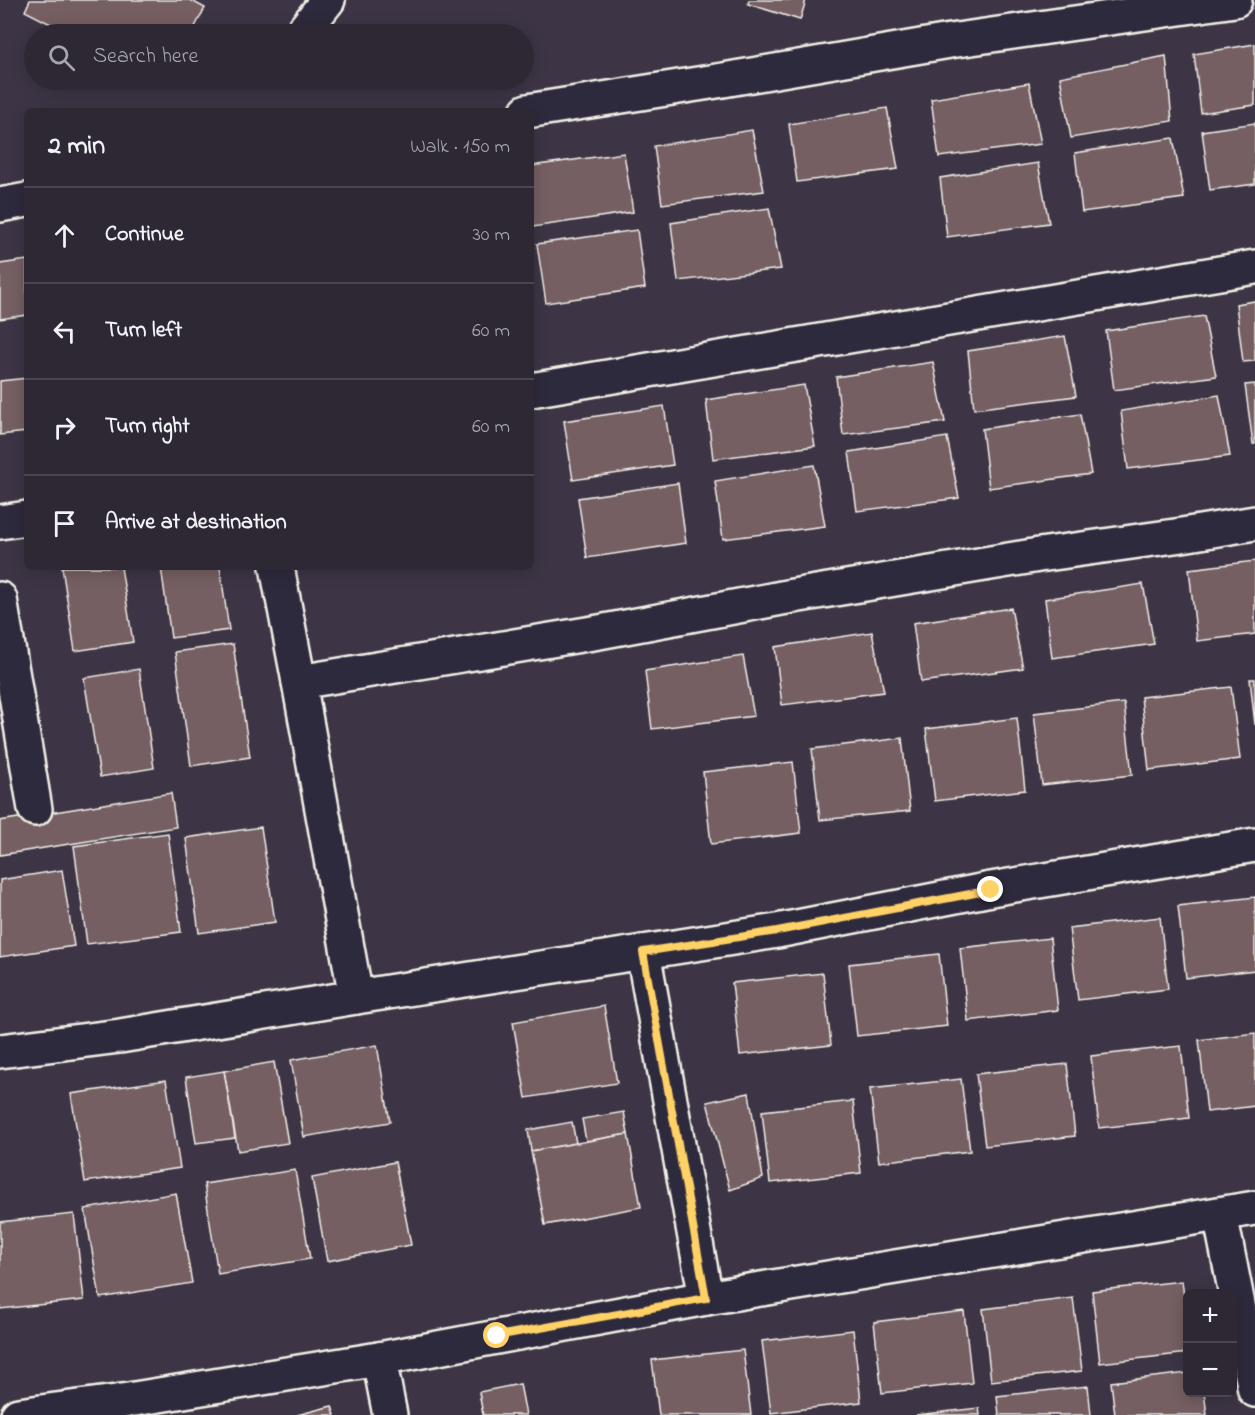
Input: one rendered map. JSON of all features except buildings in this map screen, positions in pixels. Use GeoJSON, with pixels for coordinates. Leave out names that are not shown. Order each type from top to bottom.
{"type":"FeatureCollection","features":[{"type":"Feature","properties":{"kind":"street"},"geometry":{"type":"LineString","coordinates":[[309,24],[328,0]]}},
{"type":"Feature","properties":{"kind":"street"},"geometry":{"type":"LineString","coordinates":[[534,110],[950,41],[1235,0]]}},
{"type":"Feature","properties":{"kind":"street"},"geometry":{"type":"LineString","coordinates":[[0,205],[24,201]]}},
{"type":"Feature","properties":{"kind":"street"},"geometry":{"type":"LineString","coordinates":[[534,389],[1255,267]]}},
{"type":"Feature","properties":{"kind":"street"},"geometry":{"type":"LineString","coordinates":[[0,522],[24,518]]}},
{"type":"Feature","properties":{"kind":"street"},"geometry":{"type":"LineString","coordinates":[[299,682],[599,632],[821,591],[1039,555],[1255,523]]}},
{"type":"Feature","properties":{"kind":"street"},"geometry":{"type":"LineString","coordinates":[[278,570],[356,997]]}},
{"type":"Feature","properties":{"kind":"street"},"geometry":{"type":"LineString","coordinates":[[0,599],[35,809]]}},
{"type":"Feature","properties":{"kind":"street"},"geometry":{"type":"LineString","coordinates":[[0,1051],[120,1036],[777,931],[991,890],[1255,845]]}},
{"type":"Feature","properties":{"kind":"street"},"geometry":{"type":"LineString","coordinates":[[643,952],[706,1298]]}},
{"type":"Feature","properties":{"kind":"street"},"geometry":{"type":"LineString","coordinates":[[18,1415],[116,1402],[379,1359],[706,1298],[1255,1208]]}},
{"type":"Feature","properties":{"kind":"street"},"geometry":{"type":"LineString","coordinates":[[1220,1214],[1255,1389]]}},
{"type":"Feature","properties":{"kind":"street"},"geometry":{"type":"LineString","coordinates":[[379,1359],[390,1415]]}},
{"type":"Feature","properties":{"kind":"route"},"geometry":{"type":"LineString","coordinates":[[497,1336],[706,1298],[643,952],[777,931],[991,890]]}}]}
